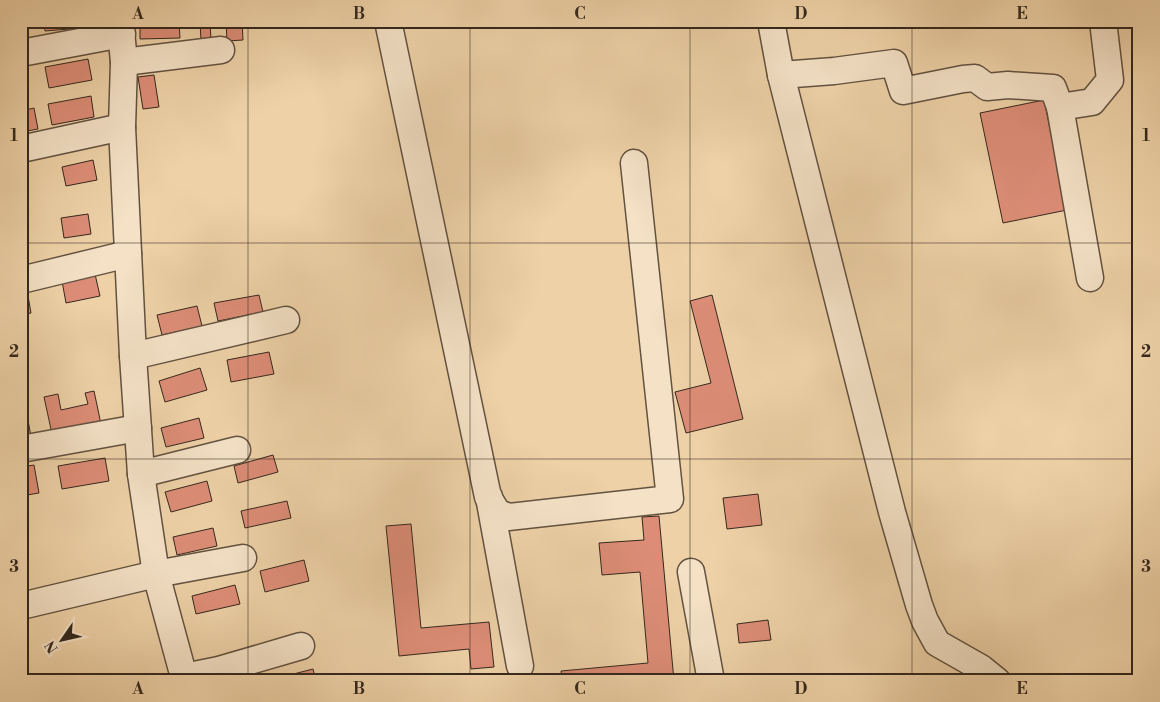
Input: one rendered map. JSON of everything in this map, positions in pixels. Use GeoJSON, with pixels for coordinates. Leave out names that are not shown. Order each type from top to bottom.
{"type":"FeatureCollection","features":[{"type":"Feature","properties":{"kind":"street"},"geometry":{"type":"LineString","coordinates":[[388,21],[488,497],[520,666]]}},
{"type":"Feature","properties":{"kind":"street"},"geometry":{"type":"LineString","coordinates":[[772,21],[781,75],[892,512],[925,622],[937,643],[981,668],[997,681]]}},
{"type":"Feature","properties":{"kind":"street"},"geometry":{"type":"LineString","coordinates":[[1060,107],[1092,102],[1110,80],[1103,21]]}},
{"type":"Feature","properties":{"kind":"street"},"geometry":{"type":"LineString","coordinates":[[21,53],[121,28],[124,62],[122,128],[133,356],[141,474],[156,574],[185,679],[301,646]]}},
{"type":"Feature","properties":{"kind":"street"},"geometry":{"type":"LineString","coordinates":[[124,62],[221,50]]}},
{"type":"Feature","properties":{"kind":"street"},"geometry":{"type":"LineString","coordinates":[[781,75],[834,71],[894,63],[903,91],[975,78],[987,87],[1008,85],[1053,88],[1060,107],[1090,278]]}},
{"type":"Feature","properties":{"kind":"street"},"geometry":{"type":"LineString","coordinates":[[21,149],[122,128]]}},
{"type":"Feature","properties":{"kind":"street"},"geometry":{"type":"LineString","coordinates":[[488,497],[497,512],[508,517],[670,499],[634,164]]}},
{"type":"Feature","properties":{"kind":"street"},"geometry":{"type":"LineString","coordinates":[[21,280],[128,254]]}},
{"type":"Feature","properties":{"kind":"street"},"geometry":{"type":"LineString","coordinates":[[133,356],[286,320]]}},
{"type":"Feature","properties":{"kind":"street"},"geometry":{"type":"LineString","coordinates":[[21,448],[138,428]]}},
{"type":"Feature","properties":{"kind":"street"},"geometry":{"type":"LineString","coordinates":[[141,474],[237,450]]}},
{"type":"Feature","properties":{"kind":"street"},"geometry":{"type":"LineString","coordinates":[[21,606],[156,574],[243,558]]}},
{"type":"Feature","properties":{"kind":"street"},"geometry":{"type":"LineString","coordinates":[[691,572],[711,681]]}},
{"type":"Feature","properties":{"kind":"building"},"geometry":{"type":"Polygon","coordinates":[[[44,21],[80,21],[81,28],[45,31],[44,21]]]}},
{"type":"Feature","properties":{"kind":"building"},"geometry":{"type":"Polygon","coordinates":[[[140,21],[179,21],[180,38],[140,39],[140,21]]]}},
{"type":"Feature","properties":{"kind":"building"},"geometry":{"type":"Polygon","coordinates":[[[200,21],[210,21],[211,40],[201,41],[200,21]]]}},
{"type":"Feature","properties":{"kind":"building"},"geometry":{"type":"Polygon","coordinates":[[[226,21],[242,21],[243,40],[227,41],[226,21]]]}},
{"type":"Feature","properties":{"kind":"building"},"geometry":{"type":"Polygon","coordinates":[[[88,59],[92,80],[49,88],[45,67],[88,59]]]}},
{"type":"Feature","properties":{"kind":"building"},"geometry":{"type":"Polygon","coordinates":[[[24,68],[28,90],[21,91],[21,69],[24,68]]]}},
{"type":"Feature","properties":{"kind":"building"},"geometry":{"type":"Polygon","coordinates":[[[154,75],[159,107],[143,109],[138,77],[154,75]]]}},
{"type":"Feature","properties":{"kind":"building"},"geometry":{"type":"Polygon","coordinates":[[[91,96],[94,117],[52,125],[48,104],[91,96]]]}},
{"type":"Feature","properties":{"kind":"building"},"geometry":{"type":"Polygon","coordinates":[[[1044,100],[1067,210],[1003,223],[980,113],[1044,100]]]}},
{"type":"Feature","properties":{"kind":"building"},"geometry":{"type":"Polygon","coordinates":[[[34,108],[38,129],[21,132],[21,111],[34,108]]]}},
{"type":"Feature","properties":{"kind":"building"},"geometry":{"type":"Polygon","coordinates":[[[93,160],[97,180],[66,186],[62,167],[93,160]]]}},
{"type":"Feature","properties":{"kind":"building"},"geometry":{"type":"Polygon","coordinates":[[[21,174],[26,196],[21,197],[21,174]]]}},
{"type":"Feature","properties":{"kind":"building"},"geometry":{"type":"Polygon","coordinates":[[[88,214],[91,234],[64,238],[61,218],[88,214]]]}},
{"type":"Feature","properties":{"kind":"building"},"geometry":{"type":"Polygon","coordinates":[[[95,274],[100,296],[66,303],[62,281],[95,274]]]}},
{"type":"Feature","properties":{"kind":"building"},"geometry":{"type":"Polygon","coordinates":[[[27,290],[31,313],[21,315],[21,291],[27,290]]]}},
{"type":"Feature","properties":{"kind":"building"},"geometry":{"type":"Polygon","coordinates":[[[259,295],[263,312],[218,321],[214,303],[259,295]]]}},
{"type":"Feature","properties":{"kind":"building"},"geometry":{"type":"Polygon","coordinates":[[[712,295],[743,419],[686,433],[675,392],[711,383],[690,301],[712,295]]]}},
{"type":"Feature","properties":{"kind":"building"},"geometry":{"type":"Polygon","coordinates":[[[197,306],[202,326],[162,335],[157,315],[197,306]]]}},
{"type":"Feature","properties":{"kind":"building"},"geometry":{"type":"Polygon","coordinates":[[[269,352],[274,374],[231,382],[227,360],[269,352]]]}},
{"type":"Feature","properties":{"kind":"building"},"geometry":{"type":"Polygon","coordinates":[[[200,368],[207,390],[165,402],[159,381],[200,368]]]}},
{"type":"Feature","properties":{"kind":"building"},"geometry":{"type":"Polygon","coordinates":[[[94,391],[101,424],[52,434],[44,397],[58,394],[61,410],[88,404],[85,393],[94,391]]]}},
{"type":"Feature","properties":{"kind":"building"},"geometry":{"type":"Polygon","coordinates":[[[25,403],[31,437],[21,438],[21,404],[25,403]]]}},
{"type":"Feature","properties":{"kind":"building"},"geometry":{"type":"Polygon","coordinates":[[[199,418],[204,438],[166,447],[161,428],[199,418]]]}},
{"type":"Feature","properties":{"kind":"building"},"geometry":{"type":"Polygon","coordinates":[[[273,455],[278,472],[238,483],[234,466],[273,455]]]}},
{"type":"Feature","properties":{"kind":"building"},"geometry":{"type":"Polygon","coordinates":[[[105,458],[109,481],[62,489],[58,466],[105,458]]]}},
{"type":"Feature","properties":{"kind":"building"},"geometry":{"type":"Polygon","coordinates":[[[34,465],[39,493],[21,496],[21,467],[34,465]]]}},
{"type":"Feature","properties":{"kind":"building"},"geometry":{"type":"Polygon","coordinates":[[[207,481],[212,501],[171,512],[165,492],[207,481]]]}},
{"type":"Feature","properties":{"kind":"building"},"geometry":{"type":"Polygon","coordinates":[[[758,494],[762,525],[727,529],[723,498],[758,494]]]}},
{"type":"Feature","properties":{"kind":"building"},"geometry":{"type":"Polygon","coordinates":[[[287,501],[291,518],[245,528],[241,511],[287,501]]]}},
{"type":"Feature","properties":{"kind":"building"},"geometry":{"type":"Polygon","coordinates":[[[659,516],[674,681],[562,681],[561,671],[648,663],[640,572],[602,575],[599,543],[644,540],[642,517],[659,516]]]}},
{"type":"Feature","properties":{"kind":"building"},"geometry":{"type":"Polygon","coordinates":[[[411,524],[421,628],[489,622],[494,667],[471,669],[469,649],[399,656],[386,526],[411,524]]]}},
{"type":"Feature","properties":{"kind":"building"},"geometry":{"type":"Polygon","coordinates":[[[213,528],[217,546],[177,555],[173,537],[213,528]]]}},
{"type":"Feature","properties":{"kind":"building"},"geometry":{"type":"Polygon","coordinates":[[[304,560],[309,581],[265,592],[260,571],[304,560]]]}},
{"type":"Feature","properties":{"kind":"building"},"geometry":{"type":"Polygon","coordinates":[[[235,585],[240,604],[196,614],[192,596],[235,585]]]}},
{"type":"Feature","properties":{"kind":"building"},"geometry":{"type":"Polygon","coordinates":[[[768,620],[771,640],[739,643],[737,624],[768,620]]]}},
{"type":"Feature","properties":{"kind":"building"},"geometry":{"type":"Polygon","coordinates":[[[313,669],[316,681],[270,681],[270,680],[313,669]]]}}]}
